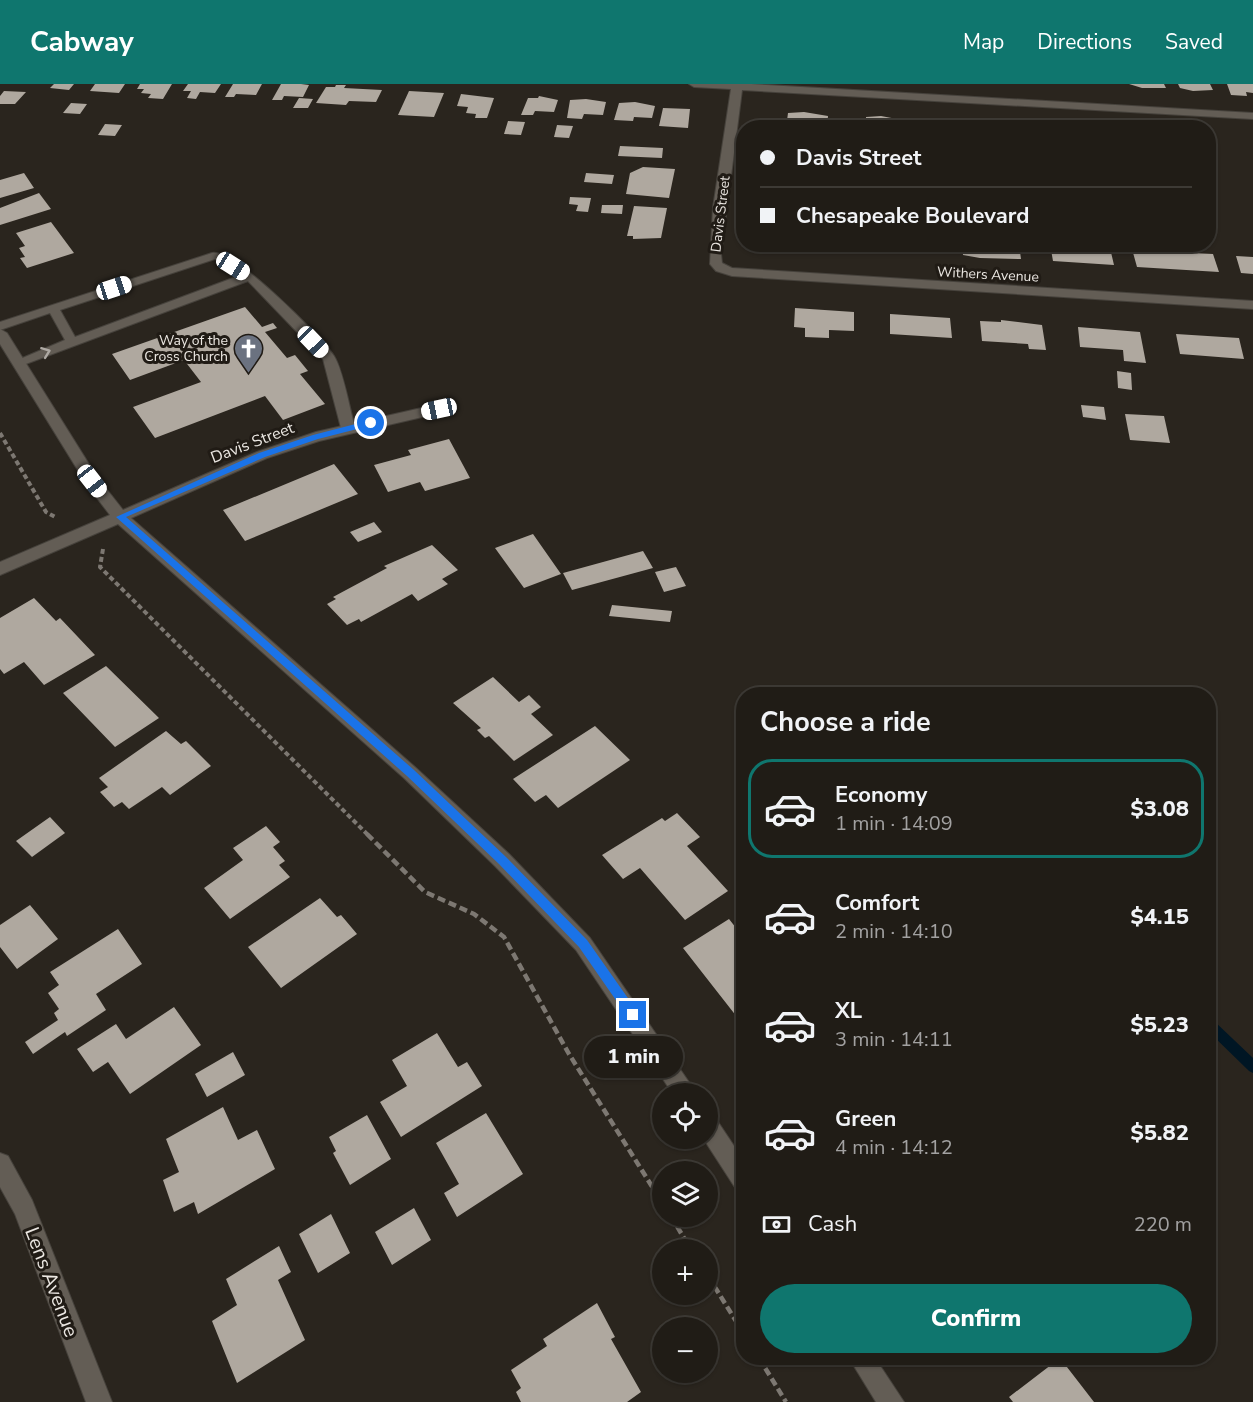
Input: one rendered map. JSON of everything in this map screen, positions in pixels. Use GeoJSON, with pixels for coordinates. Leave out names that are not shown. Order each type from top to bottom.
{"type":"FeatureCollection","features":[{"type":"Feature","properties":{"kind":"street"},"geometry":{"type":"LineString","coordinates":[[694,84],[1253,116]]}},
{"type":"Feature","properties":{"kind":"street","name":"Davis Street"},"geometry":{"type":"LineString","coordinates":[[722,269],[715,259],[718,206],[737,85]]}},
{"type":"Feature","properties":{"kind":"street","name":"Withers Avenue"},"geometry":{"type":"LineString","coordinates":[[722,269],[778,276],[1253,305]]}},
{"type":"Feature","properties":{"kind":"street"},"geometry":{"type":"LineString","coordinates":[[0,333],[92,481],[120,517],[410,773],[502,860],[583,944],[678,1083]]}},
{"type":"Feature","properties":{"kind":"street","name":"Davis Street"},"geometry":{"type":"LineString","coordinates":[[0,569],[262,455],[348,428],[439,409]]}},
{"type":"Feature","properties":{"kind":"street"},"geometry":{"type":"LineString","coordinates":[[718,1142],[736,1169]]}},
{"type":"Feature","properties":{"kind":"street","name":"Lens Avenue"},"geometry":{"type":"LineString","coordinates":[[0,1164],[24,1208],[99,1402]]}},
{"type":"Feature","properties":{"kind":"street"},"geometry":{"type":"LineString","coordinates":[[866,1365],[891,1402]]}},
{"type":"Feature","properties":{"kind":"lane"},"geometry":{"type":"LineString","coordinates":[[0,326],[216,255],[250,276],[329,358],[348,428]]}},
{"type":"Feature","properties":{"kind":"lane"},"geometry":{"type":"LineString","coordinates":[[19,362],[250,276]]}},
{"type":"Feature","properties":{"kind":"lane"},"geometry":{"type":"LineString","coordinates":[[53,308],[72,342]]}},
{"type":"Feature","properties":{"kind":"path"},"geometry":{"type":"LineString","coordinates":[[0,433],[46,512],[62,521]]}},
{"type":"Feature","properties":{"kind":"path"},"geometry":{"type":"LineString","coordinates":[[103,545],[100,567],[425,892],[474,914],[504,937],[569,1054],[652,1186]]}},
{"type":"Feature","properties":{"kind":"path"},"geometry":{"type":"LineString","coordinates":[[718,1292],[736,1321]]}},
{"type":"Feature","properties":{"kind":"path"},"geometry":{"type":"LineString","coordinates":[[763,1365],[786,1402]]}},
{"type":"Feature","properties":{"kind":"building"},"geometry":{"type":"Polygon","coordinates":[[[54,84],[74,84],[69,90],[50,88],[54,84]]]}},
{"type":"Feature","properties":{"kind":"building"},"geometry":{"type":"Polygon","coordinates":[[[95,84],[125,84],[119,93],[90,91],[95,84]]]}},
{"type":"Feature","properties":{"kind":"building"},"geometry":{"type":"Polygon","coordinates":[[[140,84],[172,84],[163,99],[148,98],[151,94],[141,93],[144,89],[137,89],[140,84]]]}},
{"type":"Feature","properties":{"kind":"building"},"geometry":{"type":"Polygon","coordinates":[[[188,84],[221,84],[215,93],[200,92],[196,99],[187,98],[191,91],[183,91],[188,84]]]}},
{"type":"Feature","properties":{"kind":"building"},"geometry":{"type":"Polygon","coordinates":[[[233,84],[262,84],[256,95],[236,94],[234,97],[225,97],[233,84]]]}},
{"type":"Feature","properties":{"kind":"building"},"geometry":{"type":"Polygon","coordinates":[[[281,84],[309,85],[303,97],[284,96],[282,100],[272,100],[281,84]]]}},
{"type":"Feature","properties":{"kind":"building"},"geometry":{"type":"Polygon","coordinates":[[[1129,84],[1164,84],[1166,88],[1142,88],[1129,84]]]}},
{"type":"Feature","properties":{"kind":"building"},"geometry":{"type":"Polygon","coordinates":[[[1178,84],[1210,84],[1213,90],[1193,91],[1180,88],[1178,84]]]}},
{"type":"Feature","properties":{"kind":"building"},"geometry":{"type":"Polygon","coordinates":[[[1227,84],[1253,84],[1253,93],[1246,92],[1247,96],[1231,95],[1227,84]]]}},
{"type":"Feature","properties":{"kind":"building"},"geometry":{"type":"Polygon","coordinates":[[[346,85],[344,88],[382,90],[376,102],[349,101],[346,105],[316,103],[326,87],[346,85]]]}},
{"type":"Feature","properties":{"kind":"building"},"geometry":{"type":"Polygon","coordinates":[[[4,91],[26,92],[15,104],[0,104],[0,96],[4,91]]]}},
{"type":"Feature","properties":{"kind":"building"},"geometry":{"type":"Polygon","coordinates":[[[409,91],[444,93],[434,117],[398,115],[409,91]]]}},
{"type":"Feature","properties":{"kind":"building"},"geometry":{"type":"Polygon","coordinates":[[[461,94],[494,98],[487,118],[475,118],[476,114],[466,113],[468,107],[457,106],[461,94]]]}},
{"type":"Feature","properties":{"kind":"building"},"geometry":{"type":"Polygon","coordinates":[[[539,96],[558,100],[554,112],[535,111],[533,115],[521,115],[528,98],[539,96]]]}},
{"type":"Feature","properties":{"kind":"building"},"geometry":{"type":"Polygon","coordinates":[[[299,98],[313,99],[308,108],[293,108],[299,98]]]}},
{"type":"Feature","properties":{"kind":"building"},"geometry":{"type":"Polygon","coordinates":[[[586,99],[606,102],[603,115],[584,114],[582,119],[567,118],[570,100],[586,99]]]}},
{"type":"Feature","properties":{"kind":"building"},"geometry":{"type":"Polygon","coordinates":[[[635,102],[655,106],[652,118],[634,117],[633,121],[614,120],[619,103],[635,102]]]}},
{"type":"Feature","properties":{"kind":"building"},"geometry":{"type":"Polygon","coordinates":[[[71,103],[87,104],[80,114],[63,113],[71,103]]]}},
{"type":"Feature","properties":{"kind":"building"},"geometry":{"type":"Polygon","coordinates":[[[663,108],[690,109],[688,128],[659,126],[663,108]]]}},
{"type":"Feature","properties":{"kind":"building"},"geometry":{"type":"Polygon","coordinates":[[[804,112],[828,116],[828,120],[787,120],[788,113],[804,112]]]}},
{"type":"Feature","properties":{"kind":"building"},"geometry":{"type":"Polygon","coordinates":[[[881,116],[902,120],[866,120],[866,117],[881,116]]]}},
{"type":"Feature","properties":{"kind":"building"},"geometry":{"type":"Polygon","coordinates":[[[508,121],[525,122],[521,135],[504,134],[508,121]]]}},
{"type":"Feature","properties":{"kind":"building"},"geometry":{"type":"Polygon","coordinates":[[[105,124],[122,125],[115,136],[98,135],[105,124]]]}},
{"type":"Feature","properties":{"kind":"building"},"geometry":{"type":"Polygon","coordinates":[[[557,125],[573,126],[569,138],[554,137],[557,125]]]}},
{"type":"Feature","properties":{"kind":"building"},"geometry":{"type":"Polygon","coordinates":[[[620,146],[663,148],[662,158],[618,156],[620,146]]]}},
{"type":"Feature","properties":{"kind":"building"},"geometry":{"type":"Polygon","coordinates":[[[643,167],[675,169],[669,198],[626,194],[630,173],[643,167]]]}},
{"type":"Feature","properties":{"kind":"building"},"geometry":{"type":"Polygon","coordinates":[[[24,173],[34,188],[0,198],[0,180],[24,173]]]}},
{"type":"Feature","properties":{"kind":"building"},"geometry":{"type":"Polygon","coordinates":[[[586,173],[614,175],[612,184],[584,182],[586,173]]]}},
{"type":"Feature","properties":{"kind":"building"},"geometry":{"type":"Polygon","coordinates":[[[39,193],[51,209],[0,225],[0,208],[39,193]]]}},
{"type":"Feature","properties":{"kind":"building"},"geometry":{"type":"Polygon","coordinates":[[[570,197],[591,198],[588,212],[576,211],[578,205],[569,204],[570,197]]]}},
{"type":"Feature","properties":{"kind":"building"},"geometry":{"type":"Polygon","coordinates":[[[602,205],[623,205],[622,214],[601,213],[602,205]]]}},
{"type":"Feature","properties":{"kind":"building"},"geometry":{"type":"Polygon","coordinates":[[[634,206],[667,208],[661,238],[633,239],[633,236],[627,236],[634,206]]]}},
{"type":"Feature","properties":{"kind":"building"},"geometry":{"type":"Polygon","coordinates":[[[51,222],[74,253],[27,268],[20,258],[25,257],[19,248],[25,246],[16,233],[51,222]]]}},
{"type":"Feature","properties":{"kind":"building"},"geometry":{"type":"Polygon","coordinates":[[[963,252],[1020,252],[1021,259],[980,258],[963,255],[963,252]]]}},
{"type":"Feature","properties":{"kind":"building"},"geometry":{"type":"Polygon","coordinates":[[[1051,252],[1111,252],[1114,265],[1053,261],[1051,252]]]}},
{"type":"Feature","properties":{"kind":"building"},"geometry":{"type":"Polygon","coordinates":[[[1133,252],[1213,254],[1219,272],[1137,267],[1133,252]]]}},
{"type":"Feature","properties":{"kind":"building"},"geometry":{"type":"Polygon","coordinates":[[[1236,256],[1253,257],[1253,274],[1241,273],[1236,256]]]}},
{"type":"Feature","properties":{"kind":"building","name":"Way of the Cross Church"},"geometry":{"type":"Polygon","coordinates":[[[245,307],[262,327],[273,323],[277,328],[265,332],[287,358],[295,355],[308,371],[300,374],[325,404],[283,420],[265,396],[155,438],[133,407],[201,382],[184,360],[130,380],[112,354],[245,307]]]}},
{"type":"Feature","properties":{"kind":"building"},"geometry":{"type":"Polygon","coordinates":[[[795,308],[854,312],[854,331],[829,330],[829,338],[805,337],[805,328],[794,327],[795,308]]]}},
{"type":"Feature","properties":{"kind":"building"},"geometry":{"type":"Polygon","coordinates":[[[890,314],[950,318],[952,338],[890,334],[890,314]]]}},
{"type":"Feature","properties":{"kind":"building"},"geometry":{"type":"Polygon","coordinates":[[[1001,320],[1042,325],[1046,350],[1029,349],[1028,344],[982,341],[980,321],[1001,322],[1001,320]]]}},
{"type":"Feature","properties":{"kind":"building"},"geometry":{"type":"Polygon","coordinates":[[[1078,327],[1140,332],[1146,363],[1124,361],[1123,350],[1080,347],[1078,327]]]}},
{"type":"Feature","properties":{"kind":"building"},"geometry":{"type":"Polygon","coordinates":[[[1176,334],[1239,338],[1244,359],[1180,354],[1176,334]]]}},
{"type":"Feature","properties":{"kind":"building"},"geometry":{"type":"Polygon","coordinates":[[[1117,371],[1131,373],[1132,390],[1118,388],[1117,371]]]}},
{"type":"Feature","properties":{"kind":"building"},"geometry":{"type":"Polygon","coordinates":[[[1081,405],[1104,407],[1106,420],[1083,417],[1081,405]]]}},
{"type":"Feature","properties":{"kind":"building"},"geometry":{"type":"Polygon","coordinates":[[[1125,414],[1164,416],[1170,443],[1130,440],[1125,414]]]}},
{"type":"Feature","properties":{"kind":"building"},"geometry":{"type":"Polygon","coordinates":[[[449,439],[470,478],[425,491],[420,482],[388,492],[374,465],[411,455],[408,450],[449,439]]]}},
{"type":"Feature","properties":{"kind":"building"},"geometry":{"type":"Polygon","coordinates":[[[334,464],[358,494],[245,541],[223,510],[334,464]]]}},
{"type":"Feature","properties":{"kind":"building"},"geometry":{"type":"Polygon","coordinates":[[[374,522],[382,532],[358,542],[350,532],[374,522]]]}},
{"type":"Feature","properties":{"kind":"building"},"geometry":{"type":"Polygon","coordinates":[[[533,534],[561,574],[524,588],[495,548],[533,534]]]}},
{"type":"Feature","properties":{"kind":"building"},"geometry":{"type":"Polygon","coordinates":[[[432,545],[458,570],[442,579],[448,584],[418,601],[412,594],[361,622],[359,619],[347,625],[327,604],[336,599],[333,597],[387,568],[384,566],[432,545]]]}},
{"type":"Feature","properties":{"kind":"building"},"geometry":{"type":"Polygon","coordinates":[[[643,551],[653,568],[572,590],[563,573],[643,551]]]}},
{"type":"Feature","properties":{"kind":"building"},"geometry":{"type":"Polygon","coordinates":[[[676,567],[686,586],[664,592],[655,572],[676,567]]]}},
{"type":"Feature","properties":{"kind":"building"},"geometry":{"type":"Polygon","coordinates":[[[34,598],[56,621],[60,618],[95,655],[44,685],[24,662],[4,674],[0,669],[0,618],[34,598]]]}},
{"type":"Feature","properties":{"kind":"building"},"geometry":{"type":"Polygon","coordinates":[[[612,605],[672,611],[670,622],[609,616],[612,605]]]}},
{"type":"Feature","properties":{"kind":"building"},"geometry":{"type":"Polygon","coordinates":[[[106,666],[159,718],[115,747],[63,693],[106,666]]]}},
{"type":"Feature","properties":{"kind":"building"},"geometry":{"type":"Polygon","coordinates":[[[493,677],[519,702],[529,695],[541,707],[531,714],[553,735],[514,761],[489,736],[485,738],[477,730],[481,728],[453,703],[493,677]]]}},
{"type":"Feature","properties":{"kind":"building"},"geometry":{"type":"Polygon","coordinates":[[[595,726],[630,760],[558,808],[546,795],[535,802],[513,779],[595,726]]]}},
{"type":"Feature","properties":{"kind":"building"},"geometry":{"type":"Polygon","coordinates":[[[166,731],[181,744],[186,741],[211,766],[170,795],[162,787],[129,809],[122,802],[114,807],[100,792],[108,787],[99,778],[166,731]]]}},
{"type":"Feature","properties":{"kind":"building"},"geometry":{"type":"Polygon","coordinates":[[[677,813],[700,837],[687,846],[728,891],[685,920],[640,868],[623,879],[602,855],[662,818],[665,821],[677,813]]]}},
{"type":"Feature","properties":{"kind":"building"},"geometry":{"type":"Polygon","coordinates":[[[50,817],[65,833],[32,857],[16,841],[50,817]]]}},
{"type":"Feature","properties":{"kind":"building"},"geometry":{"type":"Polygon","coordinates":[[[266,826],[280,842],[273,847],[285,861],[279,865],[290,877],[230,919],[204,888],[243,860],[233,848],[266,826]]]}},
{"type":"Feature","properties":{"kind":"building"},"geometry":{"type":"Polygon","coordinates":[[[320,898],[337,917],[341,915],[357,934],[281,988],[248,947],[320,898]]]}},
{"type":"Feature","properties":{"kind":"building"},"geometry":{"type":"Polygon","coordinates":[[[30,905],[58,939],[17,969],[0,947],[0,925],[30,905]]]}},
{"type":"Feature","properties":{"kind":"building"},"geometry":{"type":"Polygon","coordinates":[[[729,919],[736,928],[736,1016],[683,948],[729,919]]]}},
{"type":"Feature","properties":{"kind":"building"},"geometry":{"type":"Polygon","coordinates":[[[118,929],[142,964],[96,994],[106,1010],[67,1036],[65,1032],[33,1054],[25,1042],[58,1020],[54,1013],[59,1009],[48,993],[59,985],[50,972],[118,929]]]}},
{"type":"Feature","properties":{"kind":"building"},"geometry":{"type":"Polygon","coordinates":[[[174,1007],[201,1045],[130,1094],[108,1062],[93,1072],[77,1049],[116,1024],[126,1039],[174,1007]]]}},
{"type":"Feature","properties":{"kind":"building"},"geometry":{"type":"Polygon","coordinates":[[[437,1033],[458,1067],[467,1062],[482,1086],[401,1137],[380,1102],[407,1086],[392,1060],[437,1033]]]}},
{"type":"Feature","properties":{"kind":"building"},"geometry":{"type":"Polygon","coordinates":[[[233,1052],[245,1075],[207,1097],[195,1074],[233,1052]]]}},
{"type":"Feature","properties":{"kind":"building"},"geometry":{"type":"Polygon","coordinates":[[[223,1107],[238,1140],[257,1130],[275,1169],[198,1214],[194,1202],[174,1212],[163,1180],[179,1172],[166,1139],[223,1107]]]}},
{"type":"Feature","properties":{"kind":"building"},"geometry":{"type":"Polygon","coordinates":[[[486,1113],[523,1174],[457,1217],[444,1193],[459,1184],[436,1143],[486,1113]]]}},
{"type":"Feature","properties":{"kind":"building"},"geometry":{"type":"Polygon","coordinates":[[[367,1115],[391,1159],[350,1185],[333,1153],[336,1151],[329,1137],[367,1115]]]}},
{"type":"Feature","properties":{"kind":"building"},"geometry":{"type":"Polygon","coordinates":[[[414,1208],[431,1240],[392,1265],[375,1232],[414,1208]]]}},
{"type":"Feature","properties":{"kind":"building"},"geometry":{"type":"Polygon","coordinates":[[[331,1214],[350,1253],[318,1273],[299,1234],[331,1214]]]}},
{"type":"Feature","properties":{"kind":"building"},"geometry":{"type":"Polygon","coordinates":[[[279,1246],[291,1272],[278,1280],[305,1340],[237,1383],[212,1321],[237,1305],[226,1279],[279,1246]]]}},
{"type":"Feature","properties":{"kind":"building"},"geometry":{"type":"Polygon","coordinates":[[[597,1303],[615,1337],[611,1339],[641,1392],[627,1402],[521,1402],[516,1392],[521,1388],[511,1370],[547,1346],[543,1339],[597,1303]]]}},
{"type":"Feature","properties":{"kind":"building"},"geometry":{"type":"Polygon","coordinates":[[[1051,1365],[1065,1365],[1094,1402],[1013,1402],[1009,1397],[1051,1365]]]}},
{"type":"Feature","properties":{"kind":"waterway"},"geometry":{"type":"LineString","coordinates":[[1216,1031],[1253,1067]]}},
{"type":"Feature","properties":{"kind":"place","name":"Way of the Cross Church"},"geometry":{"type":"Point","coordinates":[249,374]}},
{"type":"Feature","properties":{"kind":"route"},"geometry":{"type":"LineString","coordinates":[[371,423],[316,436],[262,455],[120,517],[410,773],[502,860],[583,944],[633,1015]]}}]}
